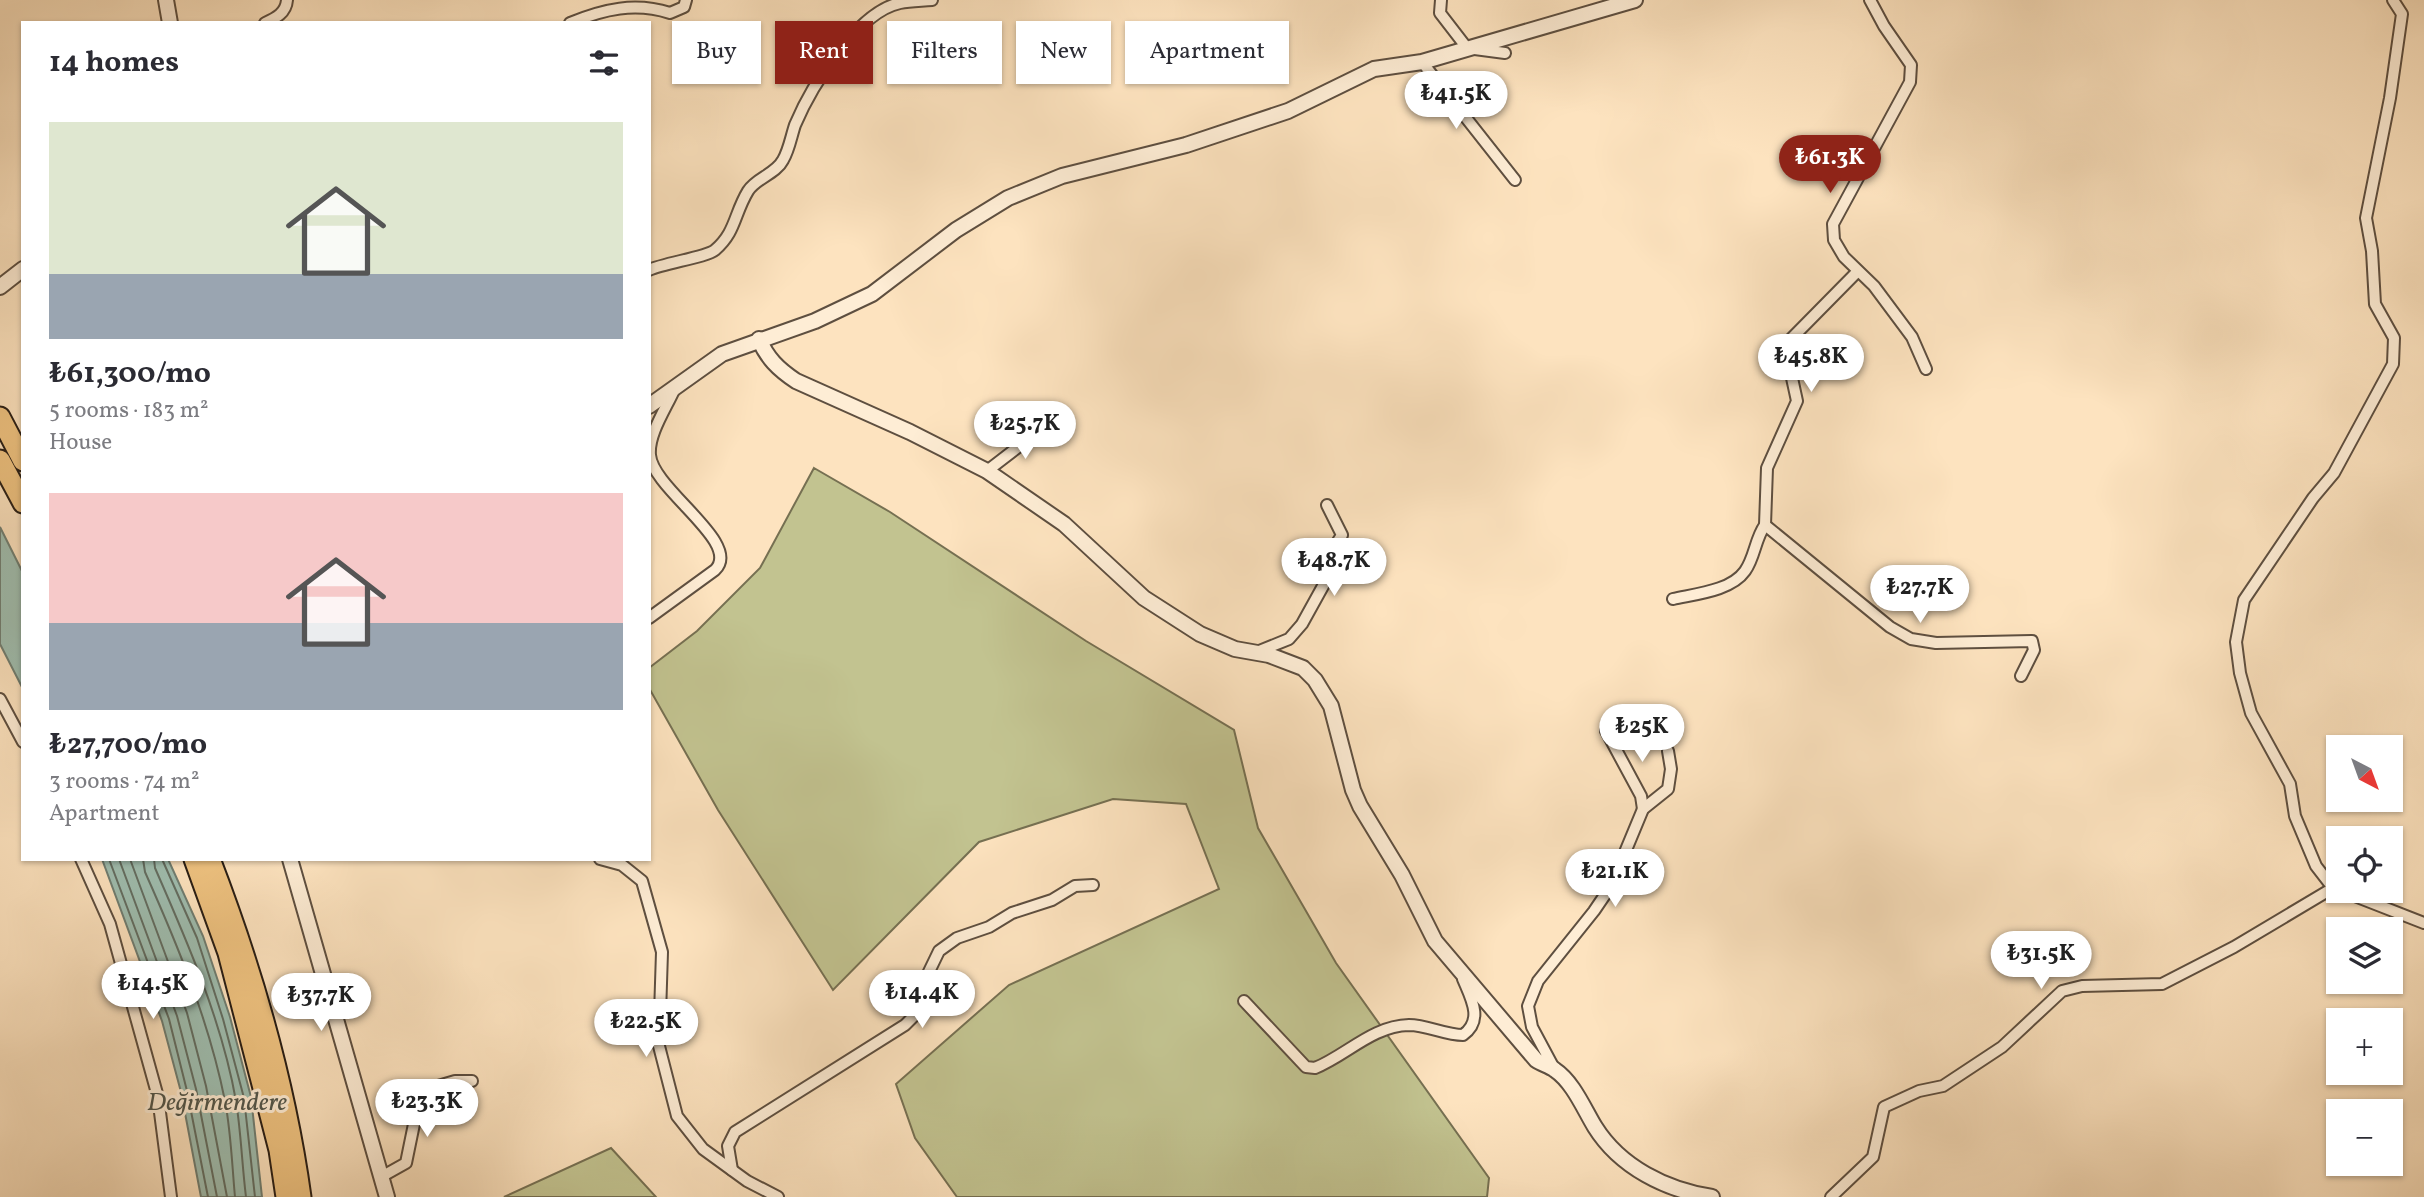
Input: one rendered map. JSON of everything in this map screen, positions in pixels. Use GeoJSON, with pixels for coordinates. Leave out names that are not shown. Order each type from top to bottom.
{"type":"FeatureCollection","features":[{"type":"Feature","properties":{"kind":"highway"},"geometry":{"type":"LineString","coordinates":[[0,417],[21,457]]}},
{"type":"Feature","properties":{"kind":"highway"},"geometry":{"type":"LineString","coordinates":[[0,460],[21,499]]}},
{"type":"Feature","properties":{"kind":"highway"},"geometry":{"type":"LineString","coordinates":[[195,861],[228,953],[279,1150],[286,1197]]}},
{"type":"Feature","properties":{"kind":"highway"},"geometry":{"type":"LineString","coordinates":[[211,861],[236,925],[270,1040],[301,1197]]}},
{"type":"Feature","properties":{"kind":"street"},"geometry":{"type":"LineString","coordinates":[[166,0],[170,21]]}},
{"type":"Feature","properties":{"kind":"street"},"geometry":{"type":"LineString","coordinates":[[269,21],[280,15],[287,0]]}},
{"type":"Feature","properties":{"kind":"street"},"geometry":{"type":"LineString","coordinates":[[577,21],[626,6],[670,13],[684,7],[686,0]]}},
{"type":"Feature","properties":{"kind":"street"},"geometry":{"type":"LineString","coordinates":[[651,270],[666,263],[712,253],[730,235],[741,202],[751,185],[782,163],[796,124],[821,74],[838,52],[880,13],[898,3],[932,0]]}},
{"type":"Feature","properties":{"kind":"street"},"geometry":{"type":"LineString","coordinates":[[1441,0],[1440,13],[1467,48],[1505,53]]}},
{"type":"Feature","properties":{"kind":"street"},"geometry":{"type":"LineString","coordinates":[[651,405],[722,354],[816,321],[872,294],[956,230],[1008,198],[1062,176],[1186,145],[1288,111],[1374,69],[1422,62],[1635,0]]}},
{"type":"Feature","properties":{"kind":"street"},"geometry":{"type":"LineString","coordinates":[[1870,0],[1884,26],[1908,58],[1911,72],[1902,98],[1833,224],[1834,240],[1857,272],[1874,286],[1912,337],[1926,369]]}},
{"type":"Feature","properties":{"kind":"street"},"geometry":{"type":"LineString","coordinates":[[2326,876],[2316,866],[2295,816],[2290,783],[2251,713],[2239,673],[2236,642],[2244,600],[2313,498],[2334,472],[2393,364],[2394,338],[2375,304],[2372,251],[2366,218],[2390,98],[2402,13],[2393,0]]}},
{"type":"Feature","properties":{"kind":"street"},"geometry":{"type":"LineString","coordinates":[[1422,62],[1515,180]]}},
{"type":"Feature","properties":{"kind":"street"},"geometry":{"type":"LineString","coordinates":[[0,287],[21,271]]}},
{"type":"Feature","properties":{"kind":"street"},"geometry":{"type":"LineString","coordinates":[[1673,599],[1716,589],[1738,578],[1746,570],[1765,525],[1767,468],[1797,401],[1787,355],[1790,340],[1857,272]]}},
{"type":"Feature","properties":{"kind":"street"},"geometry":{"type":"LineString","coordinates":[[760,339],[766,354],[778,369],[796,381],[910,432],[987,471],[1064,524],[1144,598],[1200,634],[1251,654],[1269,655],[1303,668],[1325,694],[1331,706],[1353,790],[1360,806],[1402,875],[1435,941],[1536,1060],[1555,1070]]}},
{"type":"Feature","properties":{"kind":"street"},"geometry":{"type":"LineString","coordinates":[[651,443],[676,386]]}},
{"type":"Feature","properties":{"kind":"street"},"geometry":{"type":"LineString","coordinates":[[987,471],[1044,427]]}},
{"type":"Feature","properties":{"kind":"street"},"geometry":{"type":"LineString","coordinates":[[651,459],[654,468],[690,514],[716,539],[722,555],[720,565],[715,570],[651,617]]}},
{"type":"Feature","properties":{"kind":"street"},"geometry":{"type":"LineString","coordinates":[[1251,654],[1289,639],[1302,624],[1328,577],[1333,549],[1342,535],[1327,505]]}},
{"type":"Feature","properties":{"kind":"street"},"geometry":{"type":"LineString","coordinates":[[1765,525],[1890,627],[1911,639],[1936,643],[2032,641],[2034,650],[2021,676]]}},
{"type":"Feature","properties":{"kind":"street"},"geometry":{"type":"LineString","coordinates":[[0,699],[21,738]]}},
{"type":"Feature","properties":{"kind":"street"},"geometry":{"type":"LineString","coordinates":[[1606,731],[1641,796],[1643,809]]}},
{"type":"Feature","properties":{"kind":"street"},"geometry":{"type":"LineString","coordinates":[[1668,751],[1671,769],[1668,789],[1643,809],[1611,886],[1538,981],[1528,1006],[1532,1027],[1555,1070],[1583,1105],[1605,1142],[1627,1165],[1681,1189],[1712,1197]]}},
{"type":"Feature","properties":{"kind":"street"},"geometry":{"type":"LineString","coordinates":[[82,861],[110,924],[158,1097],[171,1197]]}},
{"type":"Feature","properties":{"kind":"street"},"geometry":{"type":"LineString","coordinates":[[291,861],[387,1197]]}},
{"type":"Feature","properties":{"kind":"street"},"geometry":{"type":"LineString","coordinates":[[607,861],[622,865],[642,881],[662,952],[659,1046],[677,1116],[703,1149],[778,1197]]}},
{"type":"Feature","properties":{"kind":"street"},"geometry":{"type":"LineString","coordinates":[[732,1170],[728,1146],[734,1132],[905,1024],[915,1015],[925,980],[939,951],[957,938],[989,927],[1012,913],[1052,900],[1075,886],[1093,885]]}},
{"type":"Feature","properties":{"kind":"street"},"geometry":{"type":"LineString","coordinates":[[1831,1197],[1873,1157],[1884,1107],[1919,1091],[1943,1086],[2002,1047],[2062,990],[2082,986],[2162,984],[2326,896]]}},
{"type":"Feature","properties":{"kind":"street"},"geometry":{"type":"LineString","coordinates":[[2373,903],[2424,923]]}},
{"type":"Feature","properties":{"kind":"street"},"geometry":{"type":"LineString","coordinates":[[1244,1001],[1306,1067],[1315,1068],[1368,1037],[1392,1027],[1412,1025],[1463,1035],[1474,1022],[1475,1007],[1461,973]]}},
{"type":"Feature","properties":{"kind":"street"},"geometry":{"type":"LineString","coordinates":[[381,1177],[405,1163],[414,1125],[438,1086],[455,1081],[472,1081]]}},
{"type":"Feature","properties":{"kind":"green space"},"geometry":{"type":"Polygon","coordinates":[[[814,468],[890,512],[1086,641],[1234,730],[1258,828],[1336,963],[1489,1178],[1487,1197],[957,1197],[915,1138],[896,1084],[1009,985],[1219,889],[1186,804],[1113,799],[979,842],[833,990],[718,810],[651,692],[651,666],[697,631],[760,568],[814,468]]]}},
{"type":"Feature","properties":{"kind":"green space"},"geometry":{"type":"Polygon","coordinates":[[[611,1148],[656,1197],[504,1197],[611,1148]]]}},
{"type":"Feature","properties":{"kind":"water"},"geometry":{"type":"Polygon","coordinates":[[[0,527],[21,569],[21,685],[0,644],[0,527]]]}},
{"type":"Feature","properties":{"kind":"water","name":"Değirmendere"},"geometry":{"type":"Polygon","coordinates":[[[103,861],[169,861],[203,936],[230,1017],[251,1097],[262,1197],[201,1197],[181,1092],[162,1021],[103,861]]]}}]}
